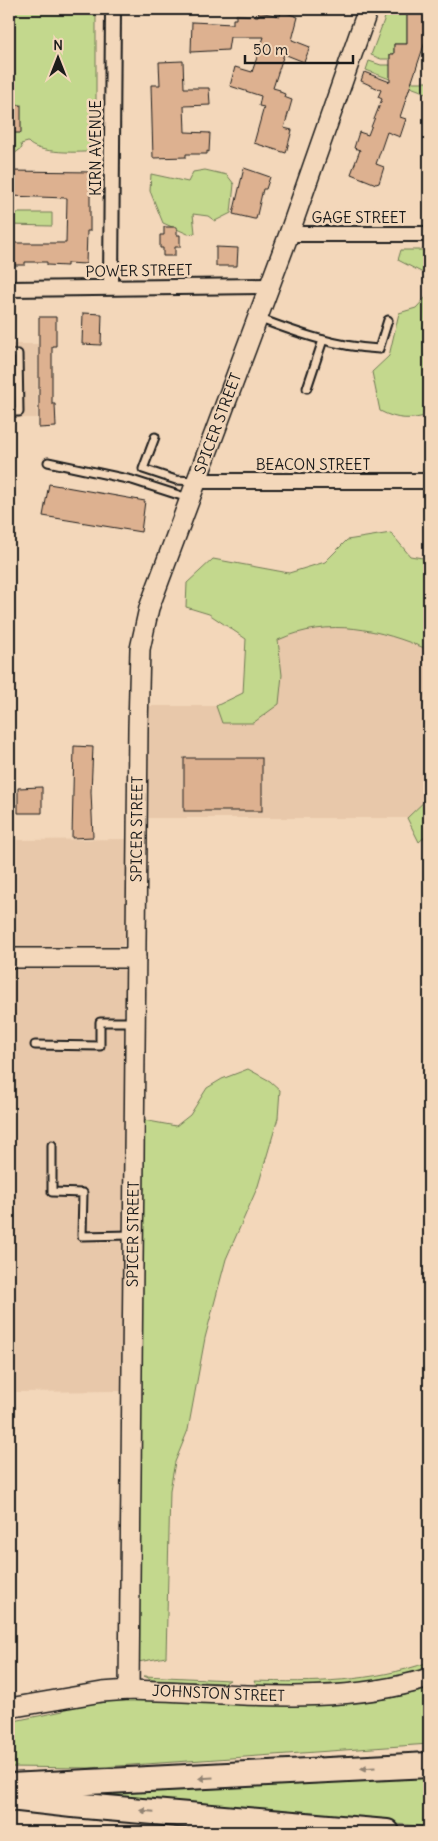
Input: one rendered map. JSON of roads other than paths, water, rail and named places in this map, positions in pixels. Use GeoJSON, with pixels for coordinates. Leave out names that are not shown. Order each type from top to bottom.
{"type":"FeatureCollection","features":[{"type":"Feature","properties":{"kind":"highway"},"geometry":{"type":"LineString","coordinates":[[9,1786],[183,1779],[425,1764]]}},
{"type":"Feature","properties":{"kind":"highway"},"geometry":{"type":"LineString","coordinates":[[9,1797],[72,1805],[387,1832]]}},
{"type":"Feature","properties":{"kind":"street","name":"KIRN AVENUE"},"geometry":{"type":"LineString","coordinates":[[111,287],[113,9]]}},
{"type":"Feature","properties":{"kind":"street","name":"SPICER STREET"},"geometry":{"type":"LineString","coordinates":[[129,1690],[141,642],[149,608],[289,234],[368,9]]}},
{"type":"Feature","properties":{"kind":"street","name":"GAGE STREET"},"geometry":{"type":"LineString","coordinates":[[289,234],[429,234]]}},
{"type":"Feature","properties":{"kind":"street","name":"POWER STREET"},"geometry":{"type":"LineString","coordinates":[[9,289],[269,286]]}},
{"type":"Feature","properties":{"kind":"street","name":"BEACON STREET"},"geometry":{"type":"LineString","coordinates":[[193,490],[429,481]]}},
{"type":"Feature","properties":{"kind":"street"},"geometry":{"type":"LineString","coordinates":[[9,958],[136,958]]}},
{"type":"Feature","properties":{"kind":"street","name":"JOHNSTON STREET"},"geometry":{"type":"LineString","coordinates":[[9,1708],[102,1692],[129,1690],[326,1696],[379,1692],[429,1678]]}},
{"type":"Feature","properties":{"kind":"lane"},"geometry":{"type":"LineString","coordinates":[[258,318],[323,340],[356,348],[379,350],[388,320]]}},
{"type":"Feature","properties":{"kind":"lane"},"geometry":{"type":"LineString","coordinates":[[307,388],[323,340]]}},
{"type":"Feature","properties":{"kind":"lane"},"geometry":{"type":"LineString","coordinates":[[9,354],[18,354],[19,412],[9,412]]}},
{"type":"Feature","properties":{"kind":"lane"},"geometry":{"type":"LineString","coordinates":[[155,437],[143,470],[176,480],[193,490]]}},
{"type":"Feature","properties":{"kind":"lane"},"geometry":{"type":"LineString","coordinates":[[48,462],[132,480],[193,490]]}},
{"type":"Feature","properties":{"kind":"lane"},"geometry":{"type":"LineString","coordinates":[[35,1045],[100,1046],[100,1022],[136,1022]]}},
{"type":"Feature","properties":{"kind":"lane"},"geometry":{"type":"LineString","coordinates":[[52,1145],[52,1192],[83,1193],[82,1236],[134,1236]]}}]}
